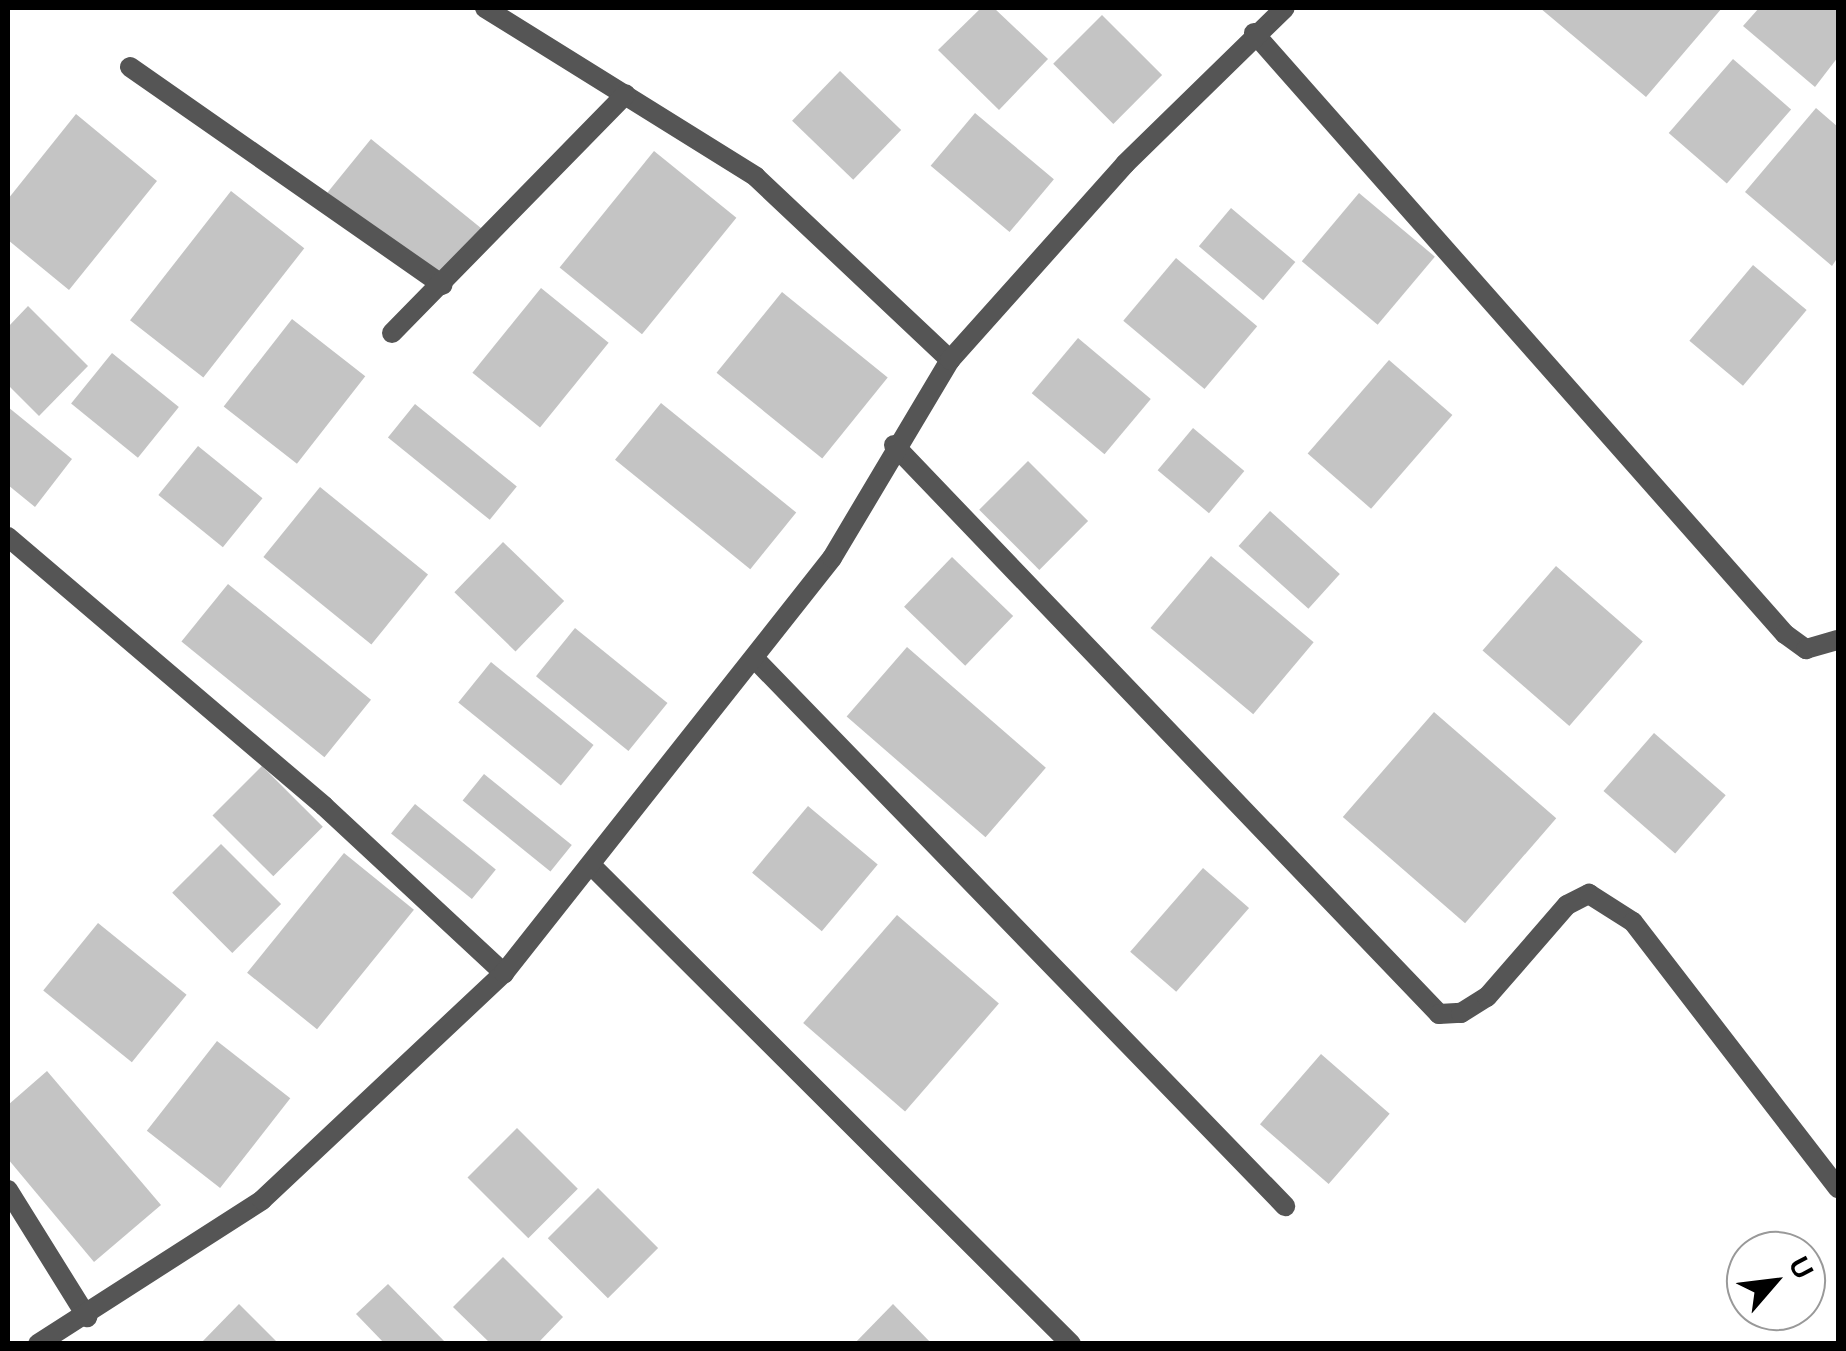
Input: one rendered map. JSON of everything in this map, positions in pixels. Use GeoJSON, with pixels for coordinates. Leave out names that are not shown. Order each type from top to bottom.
{"type":"FeatureCollection","features":[{"type":"Feature","properties":{"kind":"street"},"geometry":{"type":"LineString","coordinates":[[485,8],[756,177],[950,360]]}},
{"type":"Feature","properties":{"kind":"street"},"geometry":{"type":"LineString","coordinates":[[38,1344],[87,1317],[262,1200],[504,972],[832,558],[894,445],[950,360],[1254,33],[1285,8]]}},
{"type":"Feature","properties":{"kind":"street"},"geometry":{"type":"LineString","coordinates":[[1254,33],[1784,634],[1806,649],[1838,640]]}},
{"type":"Feature","properties":{"kind":"street"},"geometry":{"type":"LineString","coordinates":[[130,67],[442,285]]}},
{"type":"Feature","properties":{"kind":"street"},"geometry":{"type":"LineString","coordinates":[[392,333],[626,94]]}},
{"type":"Feature","properties":{"kind":"street"},"geometry":{"type":"LineString","coordinates":[[894,445],[1439,1014],[1461,1013],[1487,997],[1567,906],[1589,894],[1633,922],[1838,1188]]}},
{"type":"Feature","properties":{"kind":"street"},"geometry":{"type":"LineString","coordinates":[[8,536],[324,806],[504,972]]}},
{"type":"Feature","properties":{"kind":"street"},"geometry":{"type":"LineString","coordinates":[[755,658],[1284,1206]]}},
{"type":"Feature","properties":{"kind":"street"},"geometry":{"type":"LineString","coordinates":[[591,865],[1070,1344]]}},
{"type":"Feature","properties":{"kind":"street"},"geometry":{"type":"LineString","coordinates":[[8,1190],[87,1317]]}},
{"type":"Feature","properties":{"kind":"building"},"geometry":{"type":"Polygon","coordinates":[[[981,8],[994,8],[1048,59],[999,110],[938,50],[981,8]]]}},
{"type":"Feature","properties":{"kind":"building"},"geometry":{"type":"Polygon","coordinates":[[[1540,8],[1722,8],[1646,97],[1540,8]]]}},
{"type":"Feature","properties":{"kind":"building"},"geometry":{"type":"Polygon","coordinates":[[[1759,8],[1838,8],[1838,57],[1815,87],[1743,26],[1759,8]]]}},
{"type":"Feature","properties":{"kind":"building"},"geometry":{"type":"Polygon","coordinates":[[[1102,15],[1162,75],[1113,124],[1053,64],[1102,15]]]}},
{"type":"Feature","properties":{"kind":"building"},"geometry":{"type":"Polygon","coordinates":[[[1733,59],[1791,110],[1727,183],[1669,133],[1733,59]]]}},
{"type":"Feature","properties":{"kind":"building"},"geometry":{"type":"Polygon","coordinates":[[[840,71],[901,130],[853,180],[792,121],[840,71]]]}},
{"type":"Feature","properties":{"kind":"building"},"geometry":{"type":"Polygon","coordinates":[[[1816,108],[1838,127],[1838,257],[1832,266],[1745,192],[1816,108]]]}},
{"type":"Feature","properties":{"kind":"building"},"geometry":{"type":"Polygon","coordinates":[[[975,113],[1054,179],[1010,232],[931,166],[975,113]]]}},
{"type":"Feature","properties":{"kind":"building"},"geometry":{"type":"Polygon","coordinates":[[[76,114],[157,181],[69,290],[8,240],[8,199],[76,114]]]}},
{"type":"Feature","properties":{"kind":"building"},"geometry":{"type":"Polygon","coordinates":[[[371,139],[482,229],[439,283],[328,193],[371,139]]]}},
{"type":"Feature","properties":{"kind":"building"},"geometry":{"type":"Polygon","coordinates":[[[654,151],[736,218],[642,334],[560,268],[654,151]]]}},
{"type":"Feature","properties":{"kind":"building"},"geometry":{"type":"Polygon","coordinates":[[[231,191],[304,248],[203,377],[130,320],[231,191]]]}},
{"type":"Feature","properties":{"kind":"building"},"geometry":{"type":"Polygon","coordinates":[[[1359,193],[1435,257],[1378,325],[1302,261],[1359,193]]]}},
{"type":"Feature","properties":{"kind":"building"},"geometry":{"type":"Polygon","coordinates":[[[1231,208],[1295,262],[1263,300],[1199,246],[1231,208]]]}},
{"type":"Feature","properties":{"kind":"building"},"geometry":{"type":"Polygon","coordinates":[[[1176,258],[1257,326],[1204,389],[1123,321],[1176,258]]]}},
{"type":"Feature","properties":{"kind":"building"},"geometry":{"type":"Polygon","coordinates":[[[1753,265],[1807,310],[1743,386],[1689,341],[1753,265]]]}},
{"type":"Feature","properties":{"kind":"building"},"geometry":{"type":"Polygon","coordinates":[[[541,288],[609,343],[540,427],[472,373],[541,288]]]}},
{"type":"Feature","properties":{"kind":"building"},"geometry":{"type":"Polygon","coordinates":[[[782,292],[888,378],[822,458],[717,373],[782,292]]]}},
{"type":"Feature","properties":{"kind":"building"},"geometry":{"type":"Polygon","coordinates":[[[28,306],[88,366],[39,416],[8,385],[8,327],[28,306]]]}},
{"type":"Feature","properties":{"kind":"building"},"geometry":{"type":"Polygon","coordinates":[[[292,319],[365,376],[297,464],[224,406],[292,319]]]}},
{"type":"Feature","properties":{"kind":"building"},"geometry":{"type":"Polygon","coordinates":[[[1078,338],[1151,399],[1104,454],[1032,393],[1078,338]]]}},
{"type":"Feature","properties":{"kind":"building"},"geometry":{"type":"Polygon","coordinates":[[[112,353],[179,407],[138,458],[71,404],[112,353]]]}},
{"type":"Feature","properties":{"kind":"building"},"geometry":{"type":"Polygon","coordinates":[[[1389,360],[1452,415],[1371,509],[1308,454],[1389,360]]]}},
{"type":"Feature","properties":{"kind":"building"},"geometry":{"type":"Polygon","coordinates":[[[661,403],[796,513],[750,569],[615,460],[661,403]]]}},
{"type":"Feature","properties":{"kind":"building"},"geometry":{"type":"Polygon","coordinates":[[[415,404],[517,486],[490,520],[388,437],[415,404]]]}},
{"type":"Feature","properties":{"kind":"building"},"geometry":{"type":"Polygon","coordinates":[[[8,407],[72,459],[35,507],[8,485],[8,407]]]}},
{"type":"Feature","properties":{"kind":"building"},"geometry":{"type":"Polygon","coordinates":[[[1193,428],[1244,471],[1209,513],[1158,470],[1193,428]]]}},
{"type":"Feature","properties":{"kind":"building"},"geometry":{"type":"Polygon","coordinates":[[[198,446],[263,498],[223,547],[158,495],[198,446]]]}},
{"type":"Feature","properties":{"kind":"building"},"geometry":{"type":"Polygon","coordinates":[[[1028,461],[1088,521],[1039,570],[979,510],[1028,461]]]}},
{"type":"Feature","properties":{"kind":"building"},"geometry":{"type":"Polygon","coordinates":[[[320,487],[428,574],[371,644],[263,557],[320,487]]]}},
{"type":"Feature","properties":{"kind":"building"},"geometry":{"type":"Polygon","coordinates":[[[1270,511],[1340,574],[1308,609],[1239,546],[1270,511]]]}},
{"type":"Feature","properties":{"kind":"building"},"geometry":{"type":"Polygon","coordinates":[[[503,542],[564,601],[516,651],[454,592],[503,542]]]}},
{"type":"Feature","properties":{"kind":"building"},"geometry":{"type":"Polygon","coordinates":[[[1211,556],[1314,642],[1253,714],[1151,628],[1211,556]]]}},
{"type":"Feature","properties":{"kind":"building"},"geometry":{"type":"Polygon","coordinates":[[[952,557],[1013,616],[965,666],[904,607],[952,557]]]}},
{"type":"Feature","properties":{"kind":"building"},"geometry":{"type":"Polygon","coordinates":[[[1556,566],[1643,641],[1569,726],[1483,651],[1556,566]]]}},
{"type":"Feature","properties":{"kind":"building"},"geometry":{"type":"Polygon","coordinates":[[[228,584],[371,700],[324,757],[181,642],[228,584]]]}},
{"type":"Feature","properties":{"kind":"building"},"geometry":{"type":"Polygon","coordinates":[[[575,628],[667,703],[628,751],[536,676],[575,628]]]}},
{"type":"Feature","properties":{"kind":"building"},"geometry":{"type":"Polygon","coordinates":[[[907,647],[1046,768],[986,837],[847,716],[907,647]]]}},
{"type":"Feature","properties":{"kind":"building"},"geometry":{"type":"Polygon","coordinates":[[[491,662],[594,745],[561,785],[458,702],[491,662]]]}},
{"type":"Feature","properties":{"kind":"building"},"geometry":{"type":"Polygon","coordinates":[[[1434,712],[1556,818],[1465,923],[1343,817],[1434,712]]]}},
{"type":"Feature","properties":{"kind":"building"},"geometry":{"type":"Polygon","coordinates":[[[1654,733],[1726,795],[1675,853],[1603,791],[1654,733]]]}},
{"type":"Feature","properties":{"kind":"building"},"geometry":{"type":"Polygon","coordinates":[[[262,766],[323,827],[273,876],[213,815],[262,766]]]}},
{"type":"Feature","properties":{"kind":"building"},"geometry":{"type":"Polygon","coordinates":[[[484,774],[572,845],[550,872],[463,800],[484,774]]]}},
{"type":"Feature","properties":{"kind":"building"},"geometry":{"type":"Polygon","coordinates":[[[415,804],[496,869],[472,899],[391,834],[415,804]]]}},
{"type":"Feature","properties":{"kind":"building"},"geometry":{"type":"Polygon","coordinates":[[[808,806],[878,864],[822,931],[752,873],[808,806]]]}},
{"type":"Feature","properties":{"kind":"building"},"geometry":{"type":"Polygon","coordinates":[[[221,844],[281,904],[232,953],[172,893],[221,844]]]}},
{"type":"Feature","properties":{"kind":"building"},"geometry":{"type":"Polygon","coordinates":[[[344,853],[414,910],[317,1029],[247,973],[344,853]]]}},
{"type":"Feature","properties":{"kind":"building"},"geometry":{"type":"Polygon","coordinates":[[[1203,868],[1249,908],[1176,992],[1130,952],[1203,868]]]}},
{"type":"Feature","properties":{"kind":"building"},"geometry":{"type":"Polygon","coordinates":[[[897,915],[999,1004],[905,1111],[803,1023],[897,915]]]}},
{"type":"Feature","properties":{"kind":"building"},"geometry":{"type":"Polygon","coordinates":[[[98,923],[187,995],[132,1062],[43,991],[98,923]]]}},
{"type":"Feature","properties":{"kind":"building"},"geometry":{"type":"Polygon","coordinates":[[[217,1041],[290,1098],[220,1188],[147,1131],[217,1041]]]}},
{"type":"Feature","properties":{"kind":"building"},"geometry":{"type":"Polygon","coordinates":[[[1321,1054],[1390,1114],[1329,1184],[1260,1124],[1321,1054]]]}},
{"type":"Feature","properties":{"kind":"building"},"geometry":{"type":"Polygon","coordinates":[[[47,1071],[161,1205],[94,1262],[8,1159],[8,1105],[47,1071]]]}},
{"type":"Feature","properties":{"kind":"building"},"geometry":{"type":"Polygon","coordinates":[[[517,1128],[578,1189],[528,1238],[468,1177],[517,1128]]]}},
{"type":"Feature","properties":{"kind":"building"},"geometry":{"type":"Polygon","coordinates":[[[598,1188],[658,1248],[608,1298],[548,1238],[598,1188]]]}},
{"type":"Feature","properties":{"kind":"building"},"geometry":{"type":"Polygon","coordinates":[[[503,1257],[563,1317],[537,1344],[491,1344],[453,1307],[503,1257]]]}},
{"type":"Feature","properties":{"kind":"building"},"geometry":{"type":"Polygon","coordinates":[[[388,1284],[447,1344],[385,1344],[356,1314],[388,1284]]]}},
{"type":"Feature","properties":{"kind":"building"},"geometry":{"type":"Polygon","coordinates":[[[239,1304],[279,1344],[200,1344],[239,1304]]]}},
{"type":"Feature","properties":{"kind":"building"},"geometry":{"type":"Polygon","coordinates":[[[893,1304],[932,1344],[854,1344],[893,1304]]]}}]}
